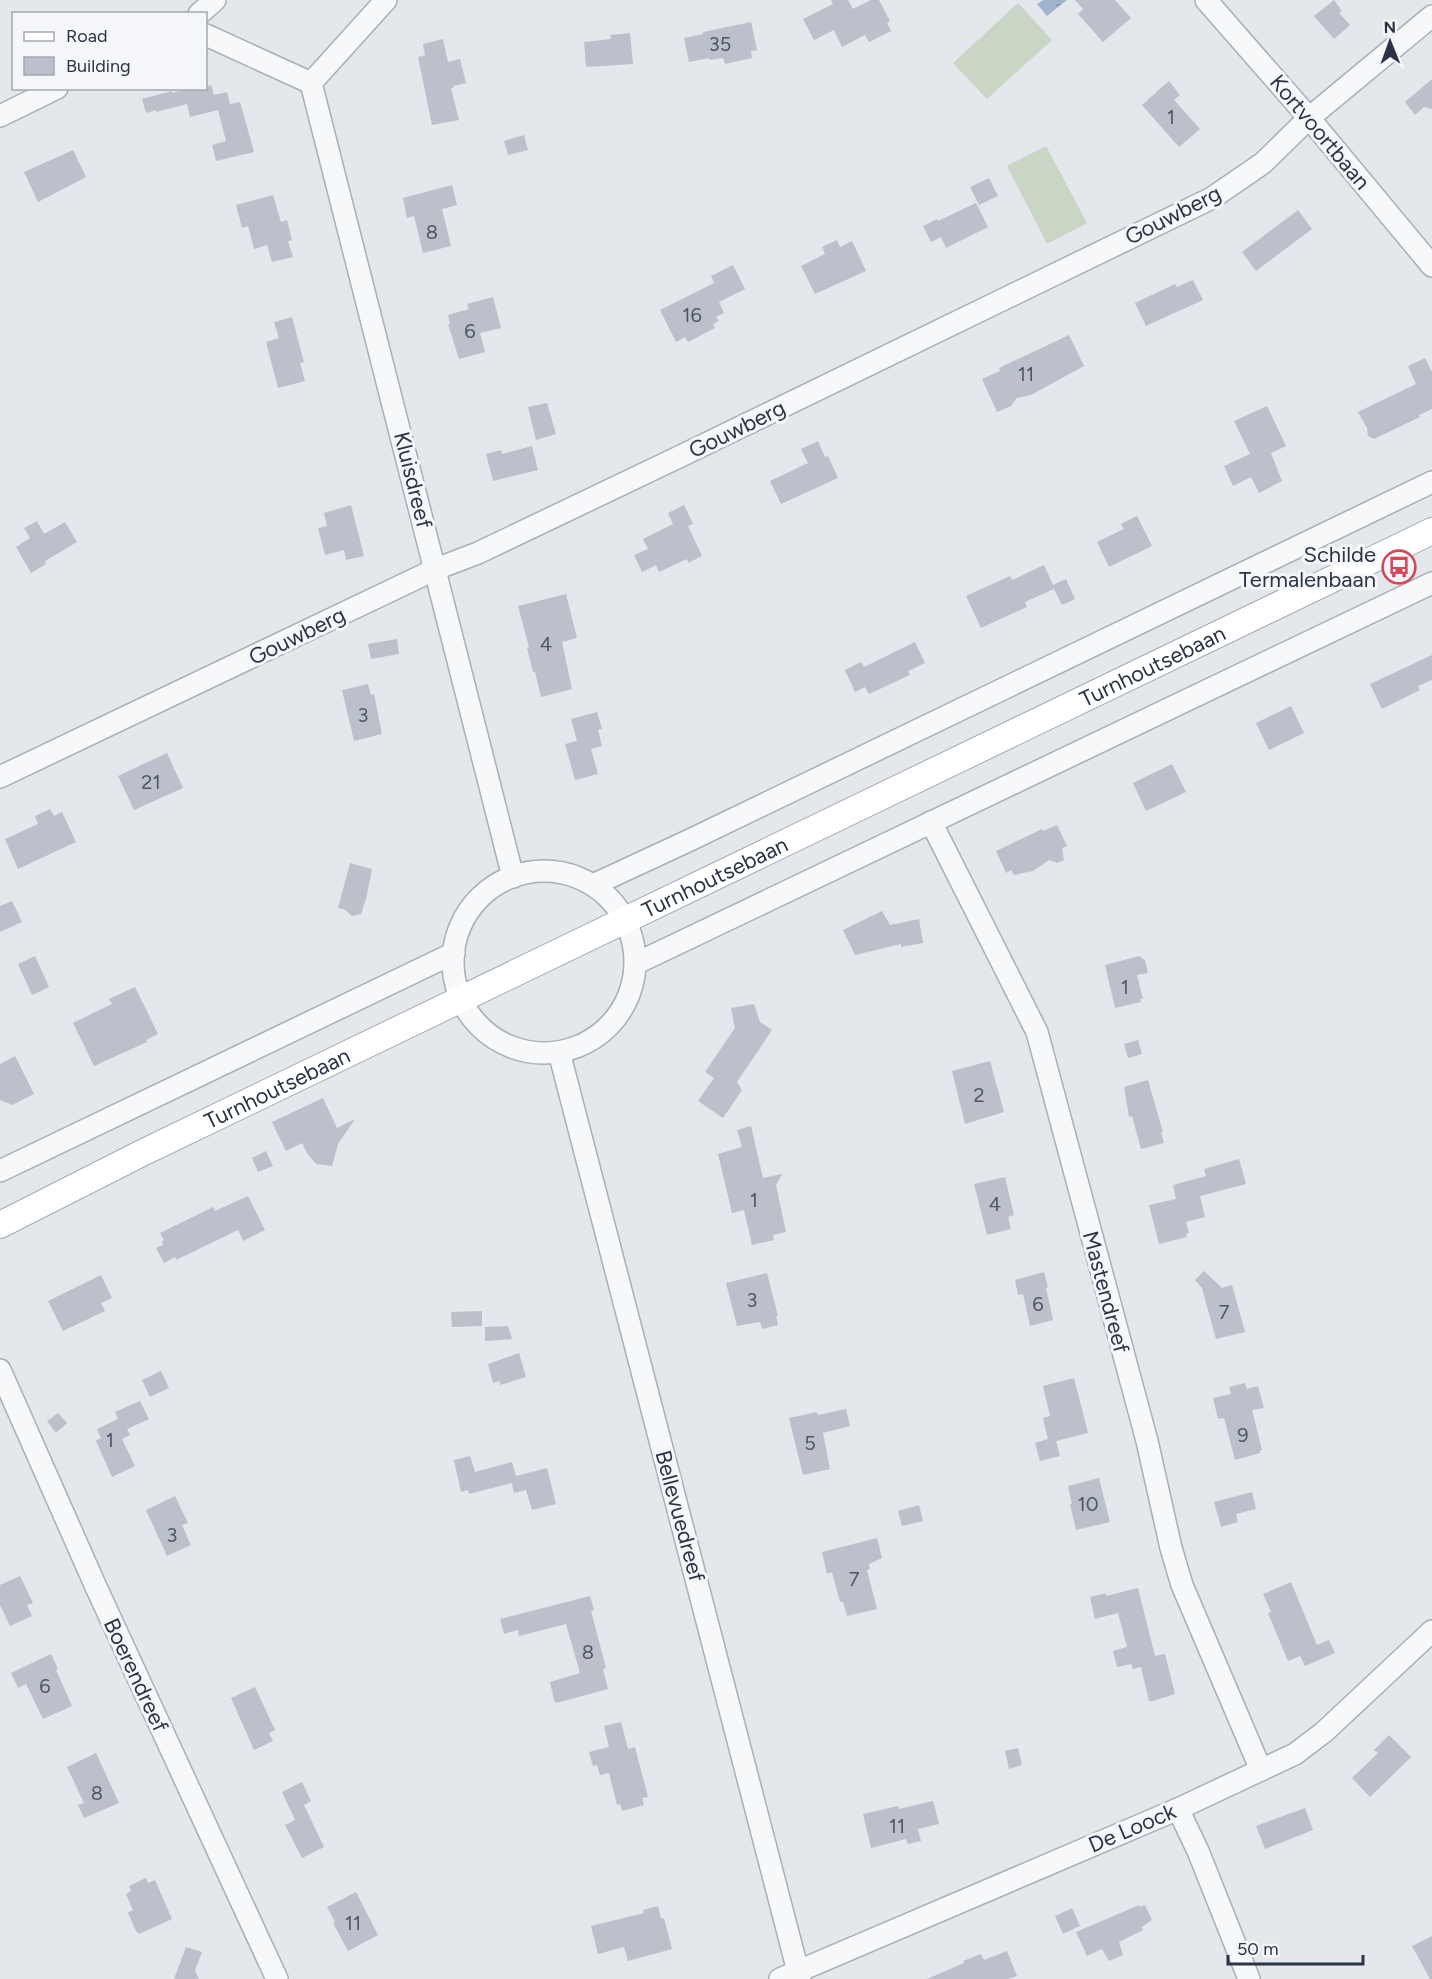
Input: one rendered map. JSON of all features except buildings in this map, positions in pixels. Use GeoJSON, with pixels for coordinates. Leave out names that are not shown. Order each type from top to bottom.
{"type":"FeatureCollection","features":[{"type":"Feature","properties":{"kind":"main road","name":"Turnhoutsebaan"},"geometry":{"type":"LineString","coordinates":[[0,1225],[142,1153],[1432,531]]}},
{"type":"Feature","properties":{"kind":"street"},"geometry":{"type":"LineString","coordinates":[[201,12],[215,0]]}},
{"type":"Feature","properties":{"kind":"street"},"geometry":{"type":"LineString","coordinates":[[207,34],[311,83],[386,0]]}},
{"type":"Feature","properties":{"kind":"street","name":"Kortvoortbaan"},"geometry":{"type":"LineString","coordinates":[[1206,0],[1309,118],[1432,266]]}},
{"type":"Feature","properties":{"kind":"street","name":"Gouwberg"},"geometry":{"type":"LineString","coordinates":[[0,777],[436,569],[478,553],[673,460],[1212,198],[1263,163],[1309,118],[1432,16]]}},
{"type":"Feature","properties":{"kind":"street","name":"Kluisdreef"},"geometry":{"type":"LineString","coordinates":[[311,83],[513,876]]}},
{"type":"Feature","properties":{"kind":"street"},"geometry":{"type":"LineString","coordinates":[[0,116],[53,90]]}},
{"type":"Feature","properties":{"kind":"street","name":"Turnhoutsebaan"},"geometry":{"type":"LineString","coordinates":[[593,885],[1432,482]]}},
{"type":"Feature","properties":{"kind":"street","name":"Turnhoutsebaan"},"geometry":{"type":"LineString","coordinates":[[637,963],[1432,583]]}},
{"type":"Feature","properties":{"kind":"street","name":"Mastendreef"},"geometry":{"type":"LineString","coordinates":[[931,822],[1037,1032],[1147,1441],[1171,1548],[1182,1585],[1261,1770]]}},
{"type":"Feature","properties":{"kind":"street"},"geometry":{"type":"LineString","coordinates":[[540,871],[568,874],[593,885],[612,900],[626,920],[637,963],[632,988],[617,1018],[591,1040],[559,1052],[535,1053],[512,1047],[491,1036],[473,1019],[461,999],[454,976],[454,953],[460,928],[472,906],[490,889],[513,876],[540,871]]}},
{"type":"Feature","properties":{"kind":"street","name":"Turnhoutsebaan"},"geometry":{"type":"LineString","coordinates":[[0,1171],[454,953]]}},
{"type":"Feature","properties":{"kind":"street","name":"Bellevuedreef"},"geometry":{"type":"LineString","coordinates":[[559,1052],[792,1976]]}},
{"type":"Feature","properties":{"kind":"street","name":"Boerendreef"},"geometry":{"type":"LineString","coordinates":[[0,1370],[101,1598],[276,1979]]}},
{"type":"Feature","properties":{"kind":"street","name":"De Loock"},"geometry":{"type":"LineString","coordinates":[[792,1976],[1178,1809],[1295,1754],[1324,1732],[1432,1630]]}},
{"type":"Feature","properties":{"kind":"street"},"geometry":{"type":"LineString","coordinates":[[1178,1809],[1198,1851],[1249,1979]]}},
{"type":"Feature","properties":{"kind":"green space"},"geometry":{"type":"Polygon","coordinates":[[[1018,3],[1052,40],[987,99],[953,63],[1018,3]]]}},
{"type":"Feature","properties":{"kind":"green space"},"geometry":{"type":"Polygon","coordinates":[[[1046,146],[1087,223],[1047,244],[1007,166],[1046,146]]]}},
{"type":"Feature","properties":{"kind":"water"},"geometry":{"type":"Polygon","coordinates":[[[1043,0],[1067,0],[1047,16],[1037,4],[1043,0]]]}},
{"type":"Feature","properties":{"kind":"place","name":"Schilde Termalenbaan"},"geometry":{"type":"Point","coordinates":[1399,567]}}]}
